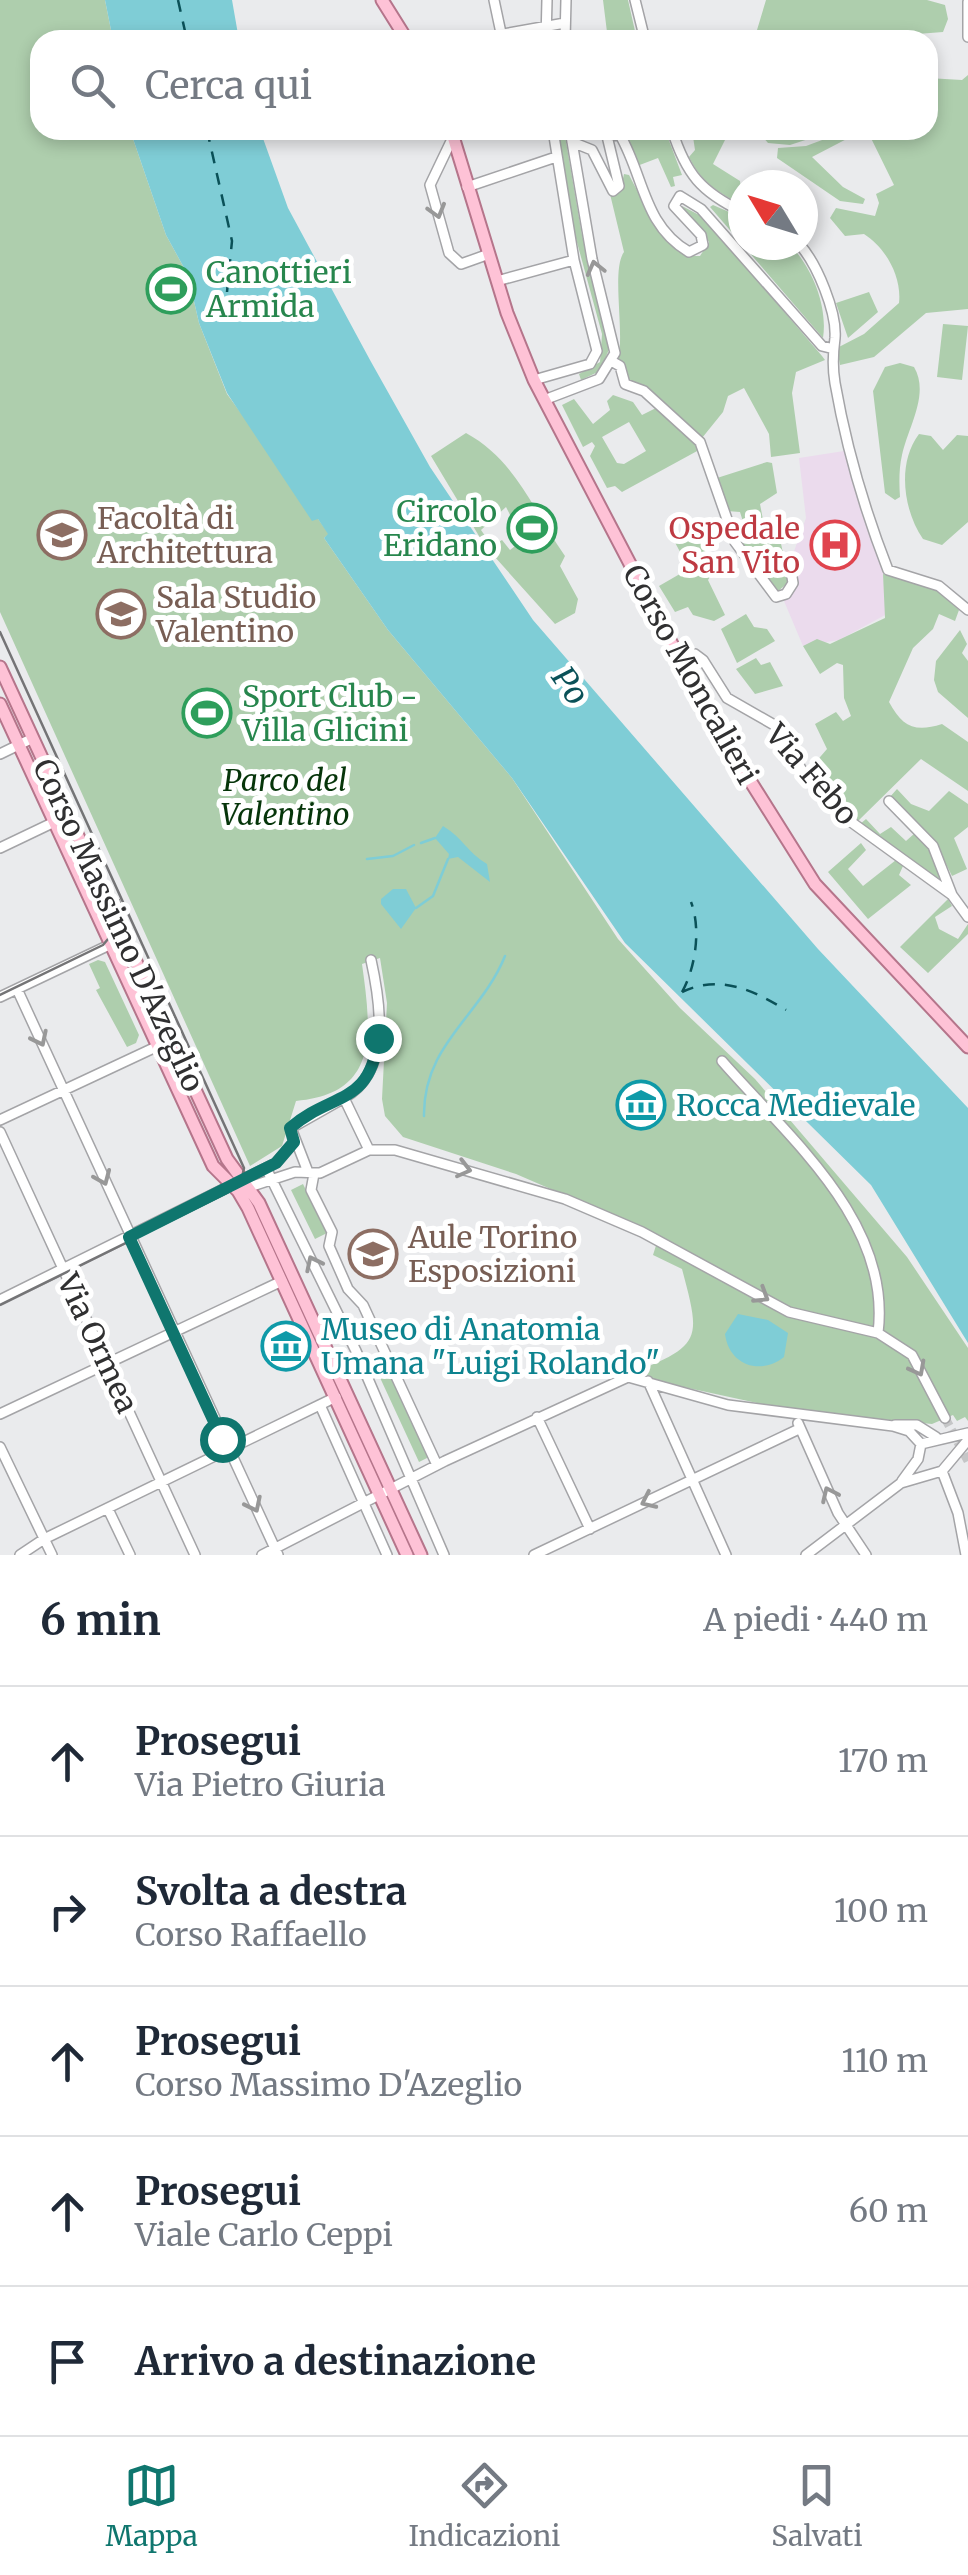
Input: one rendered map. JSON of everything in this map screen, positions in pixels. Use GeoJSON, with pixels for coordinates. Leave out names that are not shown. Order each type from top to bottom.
{"type":"FeatureCollection","features":[{"type":"Feature","properties":{"kind":"main road"},"geometry":{"type":"LineString","coordinates":[[382,0],[401,30]]}},
{"type":"Feature","properties":{"kind":"main road","name":"Corso Moncalieri"},"geometry":{"type":"LineString","coordinates":[[454,140],[497,281],[534,380],[679,658],[815,884],[968,1047]]}},
{"type":"Feature","properties":{"kind":"main road","name":"Corso Massimo D'Azeglio"},"geometry":{"type":"LineString","coordinates":[[0,667],[226,1159],[386,1494],[407,1555]]}},
{"type":"Feature","properties":{"kind":"main road","name":"Corso Massimo D'Azeglio"},"geometry":{"type":"LineString","coordinates":[[0,704],[215,1170],[241,1185],[336,1397],[421,1555]]}},
{"type":"Feature","properties":{"kind":"street"},"geometry":{"type":"LineString","coordinates":[[494,0],[500,30]]}},
{"type":"Feature","properties":{"kind":"street"},"geometry":{"type":"LineString","coordinates":[[545,30],[546,0]]}},
{"type":"Feature","properties":{"kind":"street"},"geometry":{"type":"LineString","coordinates":[[565,30],[566,0]]}},
{"type":"Feature","properties":{"kind":"street"},"geometry":{"type":"LineString","coordinates":[[635,0],[642,30]]}},
{"type":"Feature","properties":{"kind":"street"},"geometry":{"type":"LineString","coordinates":[[968,2],[968,38]]}},
{"type":"Feature","properties":{"kind":"street"},"geometry":{"type":"LineString","coordinates":[[516,30],[565,23]]}},
{"type":"Feature","properties":{"kind":"street","name":"Corso Moncalieri"},"geometry":{"type":"LineString","coordinates":[[449,140],[430,184],[449,254],[461,264],[489,254]]}},
{"type":"Feature","properties":{"kind":"street"},"geometry":{"type":"LineString","coordinates":[[534,380],[590,364],[597,351],[574,260],[554,140]]}},
{"type":"Feature","properties":{"kind":"street"},"geometry":{"type":"LineString","coordinates":[[572,142],[592,150],[613,191],[619,186],[608,140]]}},
{"type":"Feature","properties":{"kind":"street"},"geometry":{"type":"LineString","coordinates":[[622,140],[643,197],[662,230],[688,252],[699,250],[703,240],[674,206],[680,196],[702,209],[822,346],[830,348]]}},
{"type":"Feature","properties":{"kind":"street"},"geometry":{"type":"LineString","coordinates":[[675,140],[682,162],[701,189],[728,204]]}},
{"type":"Feature","properties":{"kind":"street"},"geometry":{"type":"LineString","coordinates":[[544,400],[599,379],[612,362],[614,344],[592,259],[572,142]]}},
{"type":"Feature","properties":{"kind":"street"},"geometry":{"type":"LineString","coordinates":[[467,186],[556,157]]}},
{"type":"Feature","properties":{"kind":"street"},"geometry":{"type":"LineString","coordinates":[[497,281],[574,260]]}},
{"type":"Feature","properties":{"kind":"street"},"geometry":{"type":"LineString","coordinates":[[811,260],[824,288],[835,337],[830,348],[854,462],[888,570],[940,586],[968,610]]}},
{"type":"Feature","properties":{"kind":"street"},"geometry":{"type":"LineString","coordinates":[[612,362],[620,366],[625,384],[644,391],[700,442],[734,542],[776,597],[783,596],[794,584],[789,559]]}},
{"type":"Feature","properties":{"kind":"street"},"geometry":{"type":"LineString","coordinates":[[574,369],[578,387]]}},
{"type":"Feature","properties":{"kind":"street","name":"Via Febo"},"geometry":{"type":"LineString","coordinates":[[679,658],[695,654],[703,660],[727,698],[776,726],[803,772],[848,820],[952,895]]}},
{"type":"Feature","properties":{"kind":"street"},"geometry":{"type":"LineString","coordinates":[[0,754],[33,738]]}},
{"type":"Feature","properties":{"kind":"street","name":"Via Febo"},"geometry":{"type":"LineString","coordinates":[[889,801],[933,846],[952,895],[968,918]]}},
{"type":"Feature","properties":{"kind":"street"},"geometry":{"type":"LineString","coordinates":[[0,848],[69,815]]}},
{"type":"Feature","properties":{"kind":"street"},"geometry":{"type":"LineString","coordinates":[[0,997],[124,938]]}},
{"type":"Feature","properties":{"kind":"street"},"geometry":{"type":"LineString","coordinates":[[371,960],[379,1008],[378,1043],[369,1077],[344,1098],[290,1128],[332,1232],[328,1246],[382,1345],[437,1465]]}},
{"type":"Feature","properties":{"kind":"street"},"geometry":{"type":"LineString","coordinates":[[17,989],[276,1552]]}},
{"type":"Feature","properties":{"kind":"street"},"geometry":{"type":"LineString","coordinates":[[0,1120],[158,1046]]}},
{"type":"Feature","properties":{"kind":"street"},"geometry":{"type":"LineString","coordinates":[[722,1062],[813,1163],[873,1254],[882,1300],[878,1332]]}},
{"type":"Feature","properties":{"kind":"street"},"geometry":{"type":"LineString","coordinates":[[344,1098],[369,1150]]}},
{"type":"Feature","properties":{"kind":"street","name":"Via Ormea"},"geometry":{"type":"LineString","coordinates":[[0,1132],[195,1555]]}},
{"type":"Feature","properties":{"kind":"street"},"geometry":{"type":"LineString","coordinates":[[241,1185],[285,1155],[294,1142]]}},
{"type":"Feature","properties":{"kind":"street"},"geometry":{"type":"LineString","coordinates":[[0,1300],[210,1196],[241,1185],[311,1173],[369,1150],[395,1150],[565,1200],[642,1232],[789,1312],[878,1332],[912,1355],[945,1418]]}},
{"type":"Feature","properties":{"kind":"street"},"geometry":{"type":"LineString","coordinates":[[266,1168],[358,1355],[444,1555]]}},
{"type":"Feature","properties":{"kind":"street"},"geometry":{"type":"LineString","coordinates":[[0,1414],[282,1282]]}},
{"type":"Feature","properties":{"kind":"street"},"geometry":{"type":"LineString","coordinates":[[358,1355],[382,1345]]}},
{"type":"Feature","properties":{"kind":"street"},"geometry":{"type":"LineString","coordinates":[[262,1555],[276,1552],[437,1465],[628,1377],[728,1405],[893,1426],[909,1431],[921,1444]]}},
{"type":"Feature","properties":{"kind":"street"},"geometry":{"type":"LineString","coordinates":[[648,1381],[726,1555]]}},
{"type":"Feature","properties":{"kind":"street"},"geometry":{"type":"LineString","coordinates":[[20,1555],[44,1539],[336,1397]]}},
{"type":"Feature","properties":{"kind":"street"},"geometry":{"type":"LineString","coordinates":[[320,1405],[387,1555]]}},
{"type":"Feature","properties":{"kind":"street"},"geometry":{"type":"LineString","coordinates":[[796,1416],[846,1525],[866,1555]]}},
{"type":"Feature","properties":{"kind":"street"},"geometry":{"type":"LineString","coordinates":[[537,1417],[590,1529]]}},
{"type":"Feature","properties":{"kind":"street"},"geometry":{"type":"LineString","coordinates":[[893,1426],[910,1423],[940,1439],[952,1456]]}},
{"type":"Feature","properties":{"kind":"street"},"geometry":{"type":"LineString","coordinates":[[534,1555],[799,1429]]}},
{"type":"Feature","properties":{"kind":"street"},"geometry":{"type":"LineString","coordinates":[[921,1444],[968,1436]]}},
{"type":"Feature","properties":{"kind":"street"},"geometry":{"type":"LineString","coordinates":[[942,1471],[968,1436]]}},
{"type":"Feature","properties":{"kind":"street"},"geometry":{"type":"LineString","coordinates":[[806,1555],[901,1483],[918,1460],[921,1444]]}},
{"type":"Feature","properties":{"kind":"street"},"geometry":{"type":"LineString","coordinates":[[0,1447],[52,1555]]}},
{"type":"Feature","properties":{"kind":"street"},"geometry":{"type":"LineString","coordinates":[[918,1460],[930,1472]]}},
{"type":"Feature","properties":{"kind":"street"},"geometry":{"type":"LineString","coordinates":[[901,1483],[942,1471]]}},
{"type":"Feature","properties":{"kind":"street"},"geometry":{"type":"LineString","coordinates":[[942,1471],[958,1513],[966,1555]]}},
{"type":"Feature","properties":{"kind":"street"},"geometry":{"type":"LineString","coordinates":[[108,1509],[130,1555]]}},
{"type":"Feature","properties":{"kind":"shaded area","name":"Ospedale San Vito"},"geometry":{"type":"Polygon","coordinates":[[[844,451],[883,574],[887,614],[839,640],[803,646],[784,601],[796,587],[792,557],[806,518],[799,458],[844,451]]]}},
{"type":"Feature","properties":{"kind":"green space","name":"Parco del Valentino"},"geometry":{"type":"Polygon","coordinates":[[[0,0],[105,0],[111,30],[30,30],[30,140],[133,140],[166,235],[188,275],[199,323],[227,394],[329,534],[324,538],[388,630],[512,778],[618,939],[680,1008],[755,1079],[907,1257],[968,1348],[968,1421],[965,1417],[957,1421],[953,1415],[932,1424],[794,1411],[642,1378],[637,1371],[674,1354],[691,1336],[692,1310],[682,1269],[653,1255],[659,1236],[516,1174],[403,1137],[385,1116],[382,1099],[387,1003],[380,958],[362,964],[367,1035],[357,1072],[343,1086],[324,1096],[296,1101],[282,1146],[250,1166],[0,612],[0,0]]]}},
{"type":"Feature","properties":{"kind":"green space"},"geometry":{"type":"Polygon","coordinates":[[[603,0],[628,0],[635,30],[607,30],[603,0]]]}},
{"type":"Feature","properties":{"kind":"green space"},"geometry":{"type":"Polygon","coordinates":[[[766,0],[927,0],[945,5],[948,19],[943,32],[938,32],[757,30],[766,0]]]}},
{"type":"Feature","properties":{"kind":"green space"},"geometry":{"type":"Polygon","coordinates":[[[968,75],[968,309],[926,313],[874,357],[840,365],[837,348],[864,334],[899,303],[899,293],[895,273],[879,247],[864,234],[845,236],[830,218],[836,208],[875,216],[879,203],[876,194],[894,185],[872,140],[938,140],[938,79],[962,80],[968,75]]]}},
{"type":"Feature","properties":{"kind":"green space"},"geometry":{"type":"Polygon","coordinates":[[[560,140],[566,140],[582,235],[610,347],[600,371],[581,380],[579,374],[600,362],[602,334],[575,235],[560,140]]]}},
{"type":"Feature","properties":{"kind":"green space"},"geometry":{"type":"Polygon","coordinates":[[[627,140],[669,140],[682,175],[673,177],[675,186],[671,187],[658,158],[637,166],[627,140]]]}},
{"type":"Feature","properties":{"kind":"green space"},"geometry":{"type":"Polygon","coordinates":[[[694,140],[725,140],[713,164],[728,173],[728,198],[699,174],[689,157],[695,150],[694,140]]]}},
{"type":"Feature","properties":{"kind":"green space"},"geometry":{"type":"Polygon","coordinates":[[[765,140],[805,140],[790,145],[765,140]]]}},
{"type":"Feature","properties":{"kind":"green space"},"geometry":{"type":"Polygon","coordinates":[[[845,140],[812,157],[843,187],[865,199],[863,204],[840,201],[818,186],[818,170],[795,170],[777,158],[778,148],[845,140]]]}},
{"type":"Feature","properties":{"kind":"green space"},"geometry":{"type":"Polygon","coordinates":[[[624,174],[629,175],[659,232],[686,256],[700,256],[709,242],[682,206],[703,217],[728,246],[728,260],[740,260],[825,360],[796,372],[792,393],[800,453],[771,457],[769,434],[744,388],[728,396],[723,412],[702,438],[642,385],[625,379],[624,364],[618,360],[619,273],[624,252],[610,194],[620,192],[624,174]]]}},
{"type":"Feature","properties":{"kind":"green space"},"geometry":{"type":"Polygon","coordinates":[[[710,207],[728,212],[728,228],[710,207]]]}},
{"type":"Feature","properties":{"kind":"green space"},"geometry":{"type":"Polygon","coordinates":[[[756,260],[802,260],[821,300],[823,338],[756,260]]]}},
{"type":"Feature","properties":{"kind":"green space"},"geometry":{"type":"Polygon","coordinates":[[[869,292],[878,312],[848,338],[836,303],[869,292]]]}},
{"type":"Feature","properties":{"kind":"green space"},"geometry":{"type":"Polygon","coordinates":[[[943,324],[968,326],[962,380],[937,377],[943,324]]]}},
{"type":"Feature","properties":{"kind":"green space"},"geometry":{"type":"Polygon","coordinates":[[[900,363],[914,367],[920,388],[901,460],[900,497],[895,500],[885,493],[873,391],[885,367],[900,363]]]}},
{"type":"Feature","properties":{"kind":"green space"},"geometry":{"type":"Polygon","coordinates":[[[613,395],[633,402],[642,415],[656,408],[695,441],[699,450],[622,492],[615,486],[607,488],[590,456],[595,446],[592,442],[583,447],[562,405],[574,399],[593,424],[610,410],[607,401],[613,395]],[[629,422],[602,437],[617,463],[624,464],[646,451],[629,422]]]}},
{"type":"Feature","properties":{"kind":"green space","name":"Circolo Eridano"},"geometry":{"type":"Polygon","coordinates":[[[466,433],[484,444],[511,472],[565,556],[560,566],[578,599],[575,613],[555,624],[485,546],[431,456],[466,433]],[[506,507],[481,530],[492,546],[502,540],[510,550],[523,540],[506,507]]]}},
{"type":"Feature","properties":{"kind":"green space"},"geometry":{"type":"Polygon","coordinates":[[[919,434],[931,436],[943,450],[957,435],[968,436],[968,522],[942,545],[923,539],[907,501],[905,472],[919,434]]]}},
{"type":"Feature","properties":{"kind":"green space"},"geometry":{"type":"Polygon","coordinates":[[[772,463],[777,493],[760,504],[764,525],[784,523],[779,534],[789,582],[777,592],[741,545],[748,538],[740,512],[727,511],[717,478],[772,463]]]}},
{"type":"Feature","properties":{"kind":"green space"},"geometry":{"type":"Polygon","coordinates":[[[691,526],[715,569],[708,580],[725,615],[714,621],[693,615],[688,607],[675,612],[659,586],[685,571],[685,561],[672,537],[691,526]]]}},
{"type":"Feature","properties":{"kind":"green space"},"geometry":{"type":"Polygon","coordinates":[[[883,574],[934,588],[959,610],[955,621],[939,614],[933,629],[913,648],[889,702],[904,722],[924,728],[942,724],[968,742],[968,791],[921,759],[857,822],[808,771],[827,749],[815,724],[836,712],[843,721],[851,716],[844,698],[843,665],[837,663],[820,674],[803,646],[817,639],[830,644],[885,618],[883,574]]]}},
{"type":"Feature","properties":{"kind":"green space"},"geometry":{"type":"Polygon","coordinates":[[[746,614],[754,627],[767,629],[775,641],[737,663],[721,629],[746,614]]]}},
{"type":"Feature","properties":{"kind":"green space"},"geometry":{"type":"Polygon","coordinates":[[[960,630],[967,644],[962,653],[968,661],[968,718],[938,692],[934,680],[936,661],[960,630]]]}},
{"type":"Feature","properties":{"kind":"green space"},"geometry":{"type":"Polygon","coordinates":[[[756,658],[761,665],[770,662],[783,686],[755,694],[736,669],[756,658]]]}},
{"type":"Feature","properties":{"kind":"green space"},"geometry":{"type":"Polygon","coordinates":[[[897,789],[911,804],[929,811],[949,791],[968,804],[968,827],[954,838],[967,869],[952,876],[938,848],[889,798],[897,789]]]}},
{"type":"Feature","properties":{"kind":"green space"},"geometry":{"type":"Polygon","coordinates":[[[866,819],[880,834],[891,827],[906,841],[915,833],[931,849],[946,888],[859,825],[866,819]]]}},
{"type":"Feature","properties":{"kind":"green space"},"geometry":{"type":"Polygon","coordinates":[[[861,843],[866,850],[848,869],[863,886],[896,860],[903,866],[899,875],[911,885],[868,919],[828,872],[861,843]]]}},
{"type":"Feature","properties":{"kind":"green space"},"geometry":{"type":"Polygon","coordinates":[[[948,899],[952,906],[935,917],[939,929],[958,939],[968,924],[968,934],[928,973],[900,947],[948,899]]]}},
{"type":"Feature","properties":{"kind":"green space"},"geometry":{"type":"Polygon","coordinates":[[[105,962],[139,1035],[136,1043],[127,1047],[96,990],[100,988],[89,964],[105,962]]]}},
{"type":"Feature","properties":{"kind":"green space"},"geometry":{"type":"Polygon","coordinates":[[[303,1184],[327,1233],[315,1239],[291,1190],[303,1184]]]}},
{"type":"Feature","properties":{"kind":"green space"},"geometry":{"type":"Polygon","coordinates":[[[379,1352],[429,1457],[419,1462],[370,1356],[379,1352]]]}},
{"type":"Feature","properties":{"kind":"water"},"geometry":{"type":"Polygon","coordinates":[[[105,0],[232,0],[237,30],[111,30],[105,0]]]}},
{"type":"Feature","properties":{"kind":"water","name":"Po"},"geometry":{"type":"Polygon","coordinates":[[[133,140],[264,140],[288,208],[430,467],[533,620],[818,949],[968,1108],[968,1343],[871,1185],[625,943],[512,778],[388,630],[324,538],[328,534],[318,519],[312,521],[227,393],[199,323],[188,275],[166,235],[133,140]]]}},
{"type":"Feature","properties":{"kind":"water"},"geometry":{"type":"Polygon","coordinates":[[[443,826],[487,864],[490,882],[458,857],[448,859],[449,854],[435,838],[443,826]]]}},
{"type":"Feature","properties":{"kind":"water"},"geometry":{"type":"Polygon","coordinates":[[[393,889],[406,889],[416,908],[401,929],[381,904],[381,899],[393,889]]]}},
{"type":"Feature","properties":{"kind":"water"},"geometry":{"type":"Polygon","coordinates":[[[738,1314],[768,1320],[788,1333],[784,1357],[765,1366],[739,1360],[725,1334],[738,1314]]]}},
{"type":"Feature","properties":{"kind":"waterway"},"geometry":{"type":"LineString","coordinates":[[421,843],[435,838]]}},
{"type":"Feature","properties":{"kind":"waterway"},"geometry":{"type":"LineString","coordinates":[[367,859],[393,856],[414,845]]}},
{"type":"Feature","properties":{"kind":"waterway"},"geometry":{"type":"LineString","coordinates":[[416,908],[433,896],[448,859]]}},
{"type":"Feature","properties":{"kind":"waterway"},"geometry":{"type":"LineString","coordinates":[[424,1116],[433,1069],[505,956]]}},
{"type":"Feature","properties":{"kind":"ferry route"},"geometry":{"type":"LineString","coordinates":[[178,0],[185,30]]}},
{"type":"Feature","properties":{"kind":"ferry route"},"geometry":{"type":"LineString","coordinates":[[209,140],[232,241],[227,292]]}},
{"type":"Feature","properties":{"kind":"ferry route"},"geometry":{"type":"LineString","coordinates":[[682,992],[696,947],[691,902]]}},
{"type":"Feature","properties":{"kind":"ferry route"},"geometry":{"type":"LineString","coordinates":[[682,992],[710,984],[736,987],[786,1010]]}},
{"type":"Feature","properties":{"kind":"tunnel"},"geometry":{"type":"LineString","coordinates":[[945,1418],[968,1461]]}},
{"type":"Feature","properties":{"kind":"tram line"},"geometry":{"type":"LineString","coordinates":[[0,632],[244,1168],[242,1178],[227,1193],[0,1305]]}},
{"type":"Feature","properties":{"kind":"tram line"},"geometry":{"type":"LineString","coordinates":[[0,995],[103,945],[123,921],[119,900]]}},
{"type":"Feature","properties":{"kind":"place","name":"Canottieri Armida"},"geometry":{"type":"Point","coordinates":[171,289]}},
{"type":"Feature","properties":{"kind":"place","name":"Circolo Eridano"},"geometry":{"type":"Point","coordinates":[532,528]}},
{"type":"Feature","properties":{"kind":"place","name":"Facoltà di Architettura"},"geometry":{"type":"Point","coordinates":[62,535]}},
{"type":"Feature","properties":{"kind":"place","name":"Ospedale San Vito"},"geometry":{"type":"Point","coordinates":[835,545]}},
{"type":"Feature","properties":{"kind":"place","name":"Sala Studio Valentino"},"geometry":{"type":"Point","coordinates":[121,614]}},
{"type":"Feature","properties":{"kind":"place","name":"Sport Club - Villa Glicini"},"geometry":{"type":"Point","coordinates":[207,713]}},
{"type":"Feature","properties":{"kind":"place","name":"Rocca Medievale"},"geometry":{"type":"Point","coordinates":[641,1105]}},
{"type":"Feature","properties":{"kind":"place","name":"Aule Torino Esposizioni"},"geometry":{"type":"Point","coordinates":[373,1254]}},
{"type":"Feature","properties":{"kind":"place","name":"Museo di Anatomia Umana \"Luigi Rolando\""},"geometry":{"type":"Point","coordinates":[286,1346]}},
{"type":"Feature","properties":{"kind":"route"},"geometry":{"type":"LineString","coordinates":[[222,1439],[129,1237],[276,1163],[294,1142],[290,1128],[364,1084],[378,1038]]}}]}
